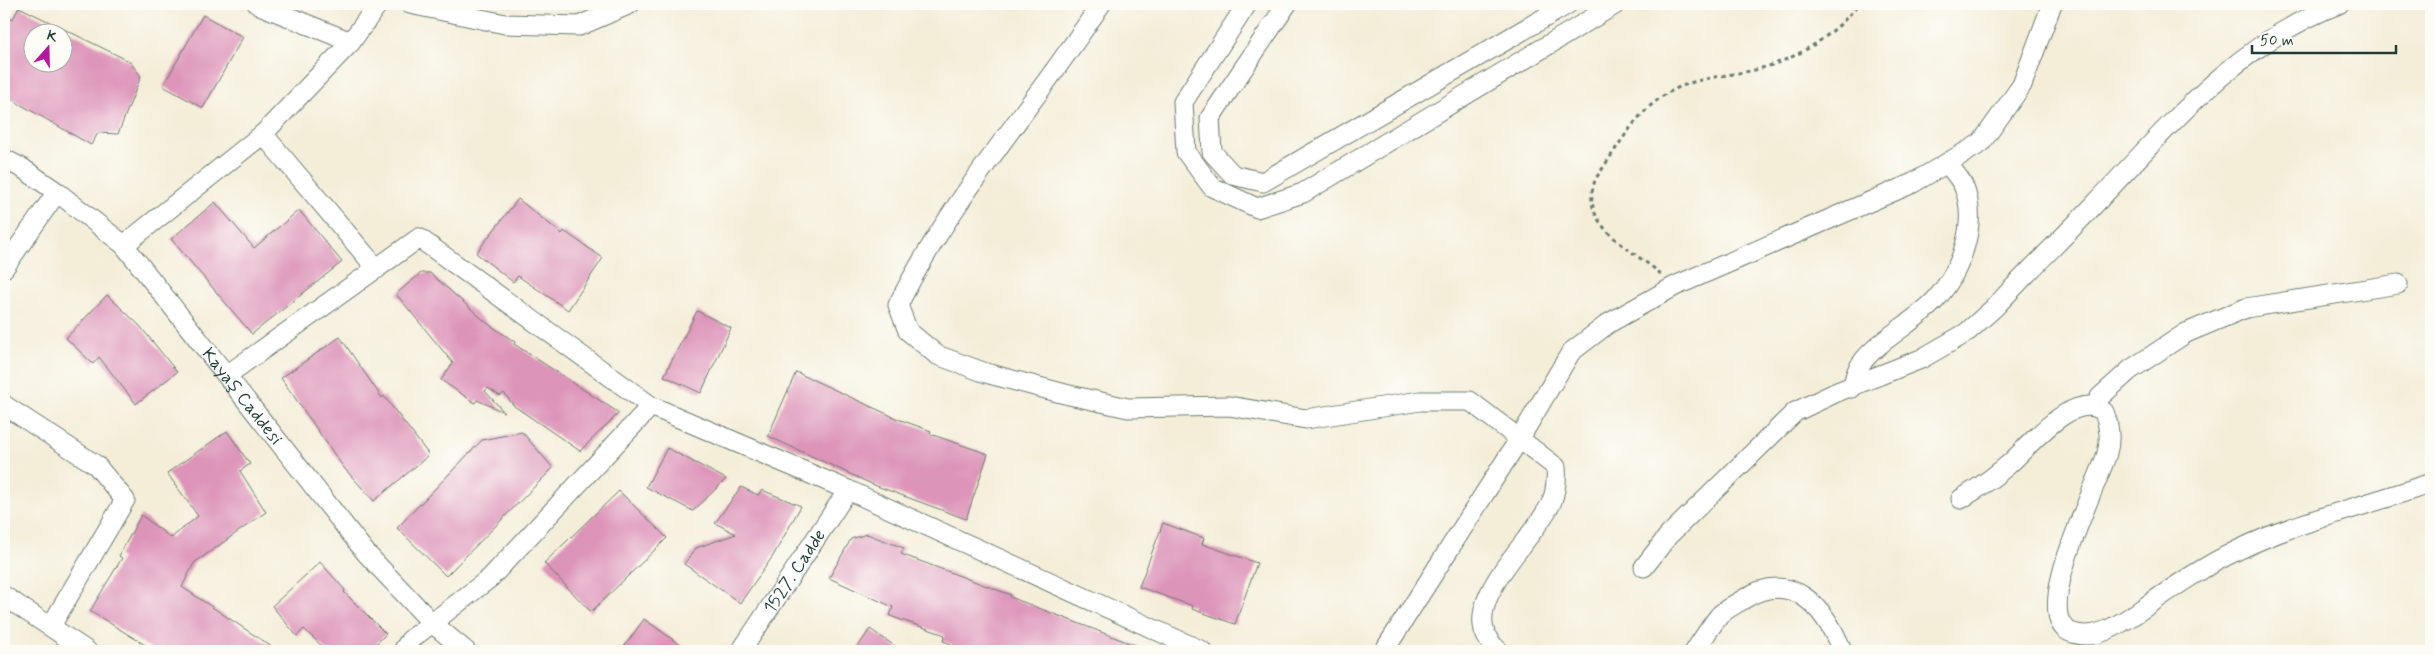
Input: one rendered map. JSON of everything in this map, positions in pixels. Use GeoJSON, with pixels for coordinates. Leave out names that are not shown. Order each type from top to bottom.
{"type":"FeatureCollection","features":[{"type":"Feature","properties":{"kind":"street"},"geometry":{"type":"LineString","coordinates":[[257,4],[351,42]]}},
{"type":"Feature","properties":{"kind":"street"},"geometry":{"type":"LineString","coordinates":[[124,245],[263,134],[351,42],[378,4]]}},
{"type":"Feature","properties":{"kind":"street"},"geometry":{"type":"LineString","coordinates":[[410,4],[505,24],[579,26],[630,4]]}},
{"type":"Feature","properties":{"kind":"street"},"geometry":{"type":"LineString","coordinates":[[1102,4],[956,209],[915,272],[898,305],[908,331],[937,355],[986,373],[1128,408],[1229,406],[1306,419],[1420,401],[1470,401],[1556,467],[1557,482],[1551,503],[1485,600],[1482,609],[1482,626],[1489,641],[1499,651]]}},
{"type":"Feature","properties":{"kind":"street"},"geometry":{"type":"LineString","coordinates":[[1247,4],[1183,102],[1183,112],[1186,152],[1212,187],[1257,208],[1302,193],[1616,4]]}},
{"type":"Feature","properties":{"kind":"street"},"geometry":{"type":"LineString","coordinates":[[1287,4],[1210,118],[1212,152],[1233,175],[1263,182],[1568,4]]}},
{"type":"Feature","properties":{"kind":"street"},"geometry":{"type":"LineString","coordinates":[[1384,651],[1520,438],[1571,352],[1609,323],[1675,286],[1913,183],[1981,143],[2022,85],[2052,4]]}},
{"type":"Feature","properties":{"kind":"street"},"geometry":{"type":"LineString","coordinates":[[1644,567],[1668,536],[1783,422],[1808,404],[1921,359],[1966,332],[1994,308],[2096,204],[2164,129],[2233,66],[2276,34],[2339,4]]}},
{"type":"Feature","properties":{"kind":"street"},"geometry":{"type":"LineString","coordinates":[[263,134],[377,269]]}},
{"type":"Feature","properties":{"kind":"street","name":"Kayaş Caddesi"},"geometry":{"type":"LineString","coordinates":[[4,159],[22,168],[57,192],[124,245],[366,553],[432,623],[466,651]]}},
{"type":"Feature","properties":{"kind":"street"},"geometry":{"type":"LineString","coordinates":[[1852,388],[1858,369],[1872,353],[1938,298],[1960,261],[1968,238],[1969,213],[1962,184],[1947,163]]}},
{"type":"Feature","properties":{"kind":"street"},"geometry":{"type":"LineString","coordinates":[[4,268],[57,192]]}},
{"type":"Feature","properties":{"kind":"street"},"geometry":{"type":"LineString","coordinates":[[226,375],[419,238],[651,406],[848,490],[1202,651]]}},
{"type":"Feature","properties":{"kind":"street"},"geometry":{"type":"LineString","coordinates":[[2095,407],[2100,397],[2130,370],[2186,333],[2246,308],[2398,284]]}},
{"type":"Feature","properties":{"kind":"street"},"geometry":{"type":"LineString","coordinates":[[4,404],[96,465],[126,500],[51,626]]}},
{"type":"Feature","properties":{"kind":"street"},"geometry":{"type":"LineString","coordinates":[[402,651],[410,640],[490,578],[651,406]]}},
{"type":"Feature","properties":{"kind":"street"},"geometry":{"type":"LineString","coordinates":[[1961,499],[2007,466],[2059,418],[2073,409],[2085,406],[2095,407],[2104,412],[2107,419],[2108,452],[2069,550],[2059,589],[2056,615],[2059,623],[2071,633],[2088,635],[2120,624],[2209,565],[2262,540],[2351,508],[2431,483]]}},
{"type":"Feature","properties":{"kind":"street","name":"1527. Cadde"},"geometry":{"type":"LineString","coordinates":[[741,651],[848,490]]}},
{"type":"Feature","properties":{"kind":"street"},"geometry":{"type":"LineString","coordinates":[[1694,651],[1720,614],[1758,590],[1774,587],[1792,590],[1809,601],[1830,627],[1842,651]]}},
{"type":"Feature","properties":{"kind":"street"},"geometry":{"type":"LineString","coordinates":[[4,596],[87,651]]}},
{"type":"Feature","properties":{"kind":"path"},"geometry":{"type":"LineString","coordinates":[[1675,286],[1626,248],[1597,220],[1592,194],[1596,178],[1642,113],[1664,95],[1694,81],[1751,71],[1792,57],[1830,34],[1858,4]]}},
{"type":"Feature","properties":{"kind":"building"},"geometry":{"type":"Polygon","coordinates":[[[19,7],[50,22],[22,22],[22,72],[72,72],[72,33],[129,61],[141,76],[118,134],[98,133],[91,145],[4,95],[4,15],[13,19],[19,7]]]}},
{"type":"Feature","properties":{"kind":"building"},"geometry":{"type":"Polygon","coordinates":[[[203,15],[243,37],[203,108],[163,86],[203,15]]]}},
{"type":"Feature","properties":{"kind":"building"},"geometry":{"type":"Polygon","coordinates":[[[518,199],[562,234],[564,231],[603,258],[568,310],[518,276],[513,282],[476,253],[518,199]]]}},
{"type":"Feature","properties":{"kind":"building"},"geometry":{"type":"Polygon","coordinates":[[[215,202],[254,248],[299,210],[342,262],[252,334],[171,239],[215,202]]]}},
{"type":"Feature","properties":{"kind":"building"},"geometry":{"type":"Polygon","coordinates":[[[421,273],[430,273],[487,323],[515,342],[514,344],[619,413],[580,451],[514,406],[504,393],[500,396],[488,388],[485,391],[504,412],[477,400],[475,403],[441,380],[453,363],[396,294],[421,273]]]}},
{"type":"Feature","properties":{"kind":"building"},"geometry":{"type":"Polygon","coordinates":[[[107,295],[140,326],[177,372],[136,404],[99,357],[93,364],[66,338],[107,295]]]}},
{"type":"Feature","properties":{"kind":"building"},"geometry":{"type":"Polygon","coordinates":[[[697,311],[731,328],[701,393],[664,376],[697,311]]]}},
{"type":"Feature","properties":{"kind":"building"},"geometry":{"type":"Polygon","coordinates":[[[340,337],[382,398],[384,396],[429,455],[374,501],[344,468],[281,378],[340,337]]]}},
{"type":"Feature","properties":{"kind":"building"},"geometry":{"type":"Polygon","coordinates":[[[796,372],[898,419],[931,431],[930,434],[988,454],[966,519],[874,485],[768,436],[796,372]]]}},
{"type":"Feature","properties":{"kind":"building"},"geometry":{"type":"Polygon","coordinates":[[[227,431],[250,464],[240,471],[266,512],[194,563],[182,587],[278,651],[155,651],[90,611],[122,558],[119,556],[141,515],[171,538],[198,516],[167,473],[227,431]]]}},
{"type":"Feature","properties":{"kind":"building"},"geometry":{"type":"Polygon","coordinates":[[[522,432],[553,468],[446,576],[397,528],[482,440],[522,432]]]}},
{"type":"Feature","properties":{"kind":"building"},"geometry":{"type":"Polygon","coordinates":[[[667,448],[726,479],[693,511],[646,487],[667,448]]]}},
{"type":"Feature","properties":{"kind":"building"},"geometry":{"type":"Polygon","coordinates":[[[741,487],[758,495],[762,490],[801,506],[773,556],[740,603],[684,564],[696,548],[736,534],[715,523],[741,487]]]}},
{"type":"Feature","properties":{"kind":"building"},"geometry":{"type":"Polygon","coordinates":[[[619,491],[667,538],[591,612],[544,563],[619,491]]]}},
{"type":"Feature","properties":{"kind":"building"},"geometry":{"type":"Polygon","coordinates":[[[1163,523],[1204,538],[1202,544],[1257,563],[1235,624],[1192,609],[1193,606],[1139,587],[1163,523]]]}},
{"type":"Feature","properties":{"kind":"building"},"geometry":{"type":"Polygon","coordinates":[[[867,534],[904,548],[901,554],[1011,595],[1010,597],[1145,649],[1145,651],[970,651],[943,641],[945,635],[890,616],[893,607],[829,578],[851,539],[867,534]]]}},
{"type":"Feature","properties":{"kind":"building"},"geometry":{"type":"Polygon","coordinates":[[[320,562],[345,590],[344,592],[386,634],[369,651],[327,651],[304,629],[297,636],[272,606],[320,562]]]}},
{"type":"Feature","properties":{"kind":"building"},"geometry":{"type":"Polygon","coordinates":[[[644,619],[689,651],[621,651],[644,619]]]}},
{"type":"Feature","properties":{"kind":"building"},"geometry":{"type":"Polygon","coordinates":[[[870,629],[902,651],[855,651],[870,629]]]}}]}
